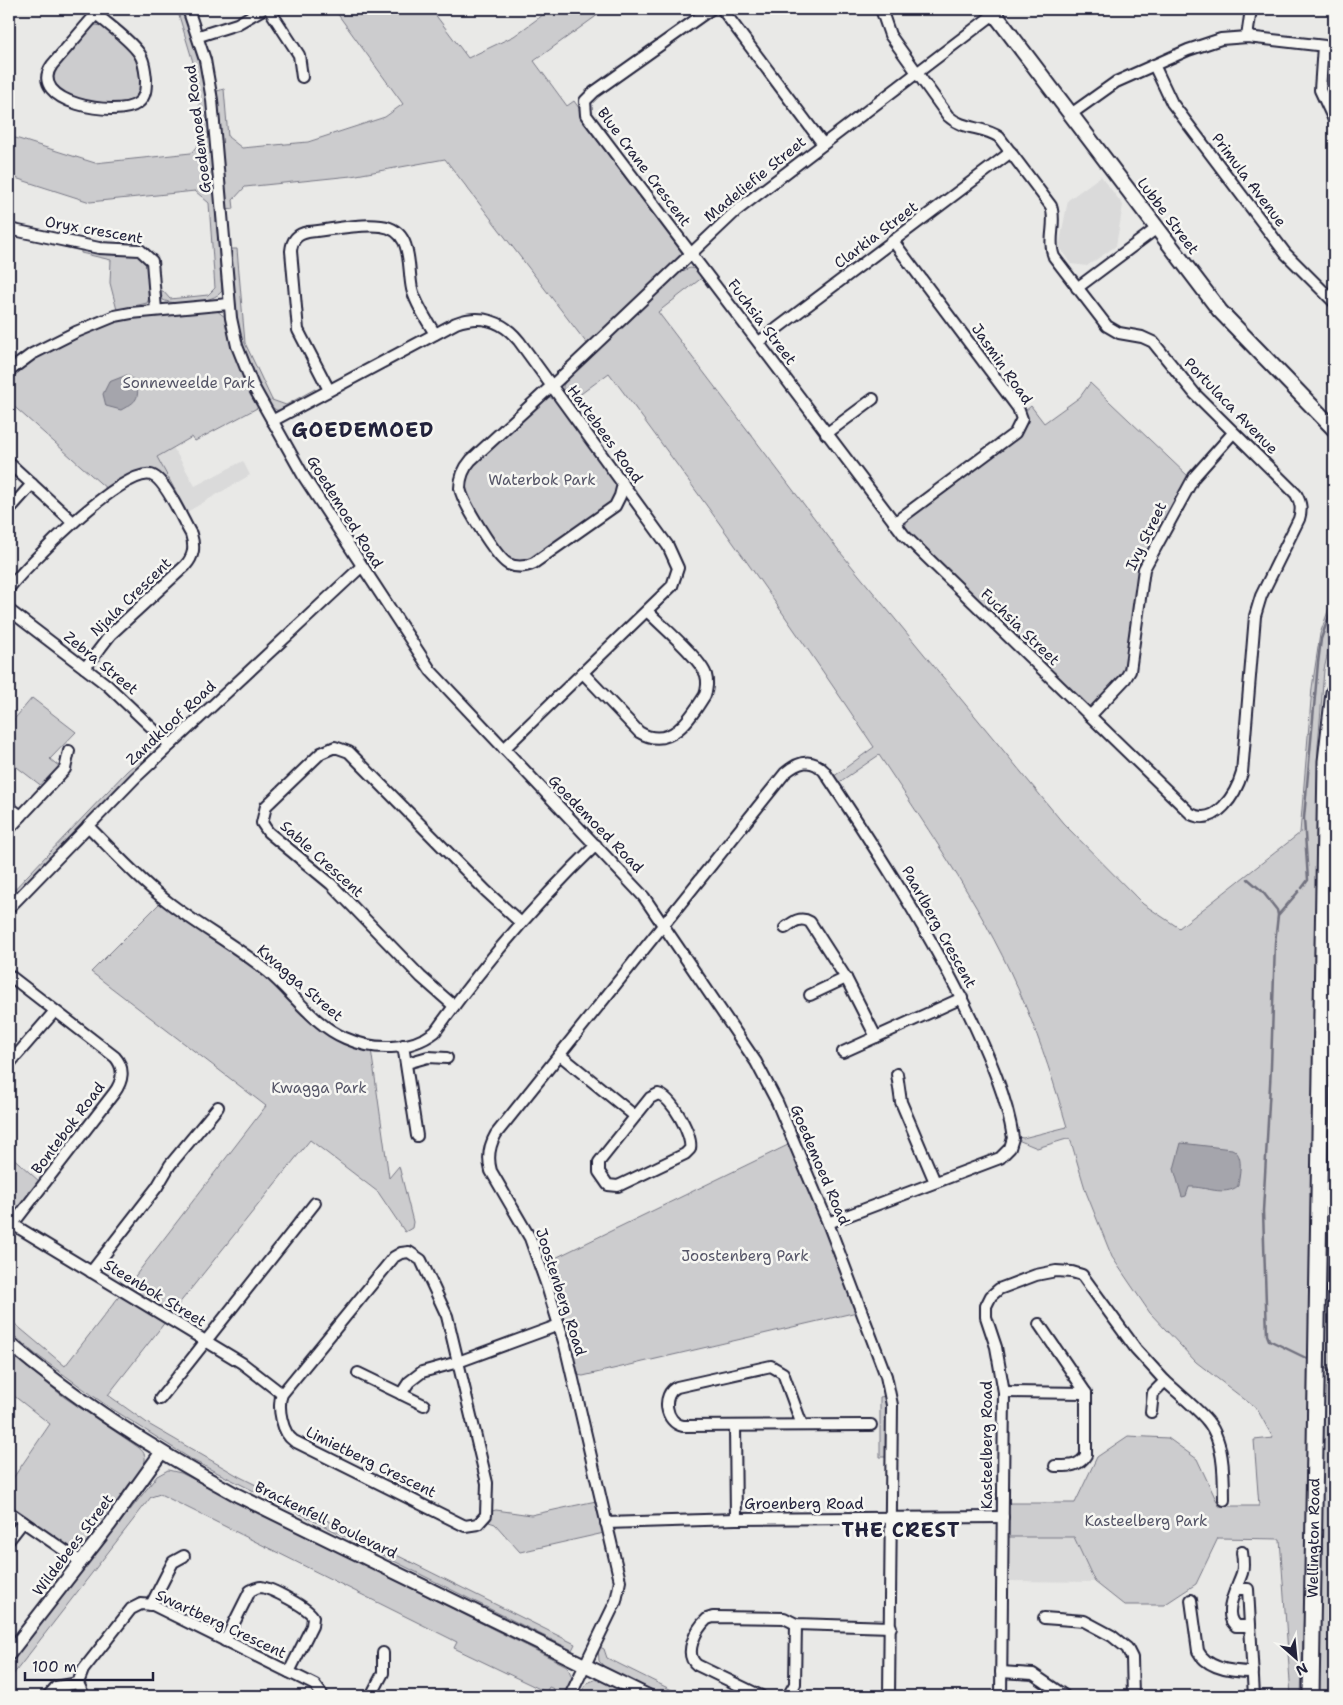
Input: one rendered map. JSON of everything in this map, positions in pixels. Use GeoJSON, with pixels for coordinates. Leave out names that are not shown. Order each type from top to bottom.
{"type":"FeatureCollection","features":[{"type":"Feature","properties":{"kind":"main road","name":"Lubbe Street"},"geometry":{"type":"LineString","coordinates":[[993,12],[1156,228],[1230,322],[1334,429]]}},
{"type":"Feature","properties":{"kind":"main road","name":"Wellington Road"},"geometry":{"type":"LineString","coordinates":[[1311,1696],[1326,761],[1334,692]]}},
{"type":"Feature","properties":{"kind":"street","name":"Goedemoed Road"},"geometry":{"type":"LineString","coordinates":[[188,9],[199,36],[212,100],[229,304],[241,359],[272,421],[304,477],[361,567],[431,670],[644,897],[665,925],[764,1075],[828,1223],[889,1387],[892,1414],[890,1696]]}},
{"type":"Feature","properties":{"kind":"street"},"geometry":{"type":"LineString","coordinates":[[199,36],[237,24],[263,9]]}},
{"type":"Feature","properties":{"kind":"street"},"geometry":{"type":"LineString","coordinates":[[269,9],[299,55],[302,77]]}},
{"type":"Feature","properties":{"kind":"street","name":"Blue Crane Crescent"},"geometry":{"type":"LineString","coordinates":[[690,254],[594,127],[586,115],[584,105],[594,92],[712,9]]}},
{"type":"Feature","properties":{"kind":"street"},"geometry":{"type":"LineString","coordinates":[[722,9],[823,144]]}},
{"type":"Feature","properties":{"kind":"street"},"geometry":{"type":"LineString","coordinates":[[881,9],[887,31],[918,73]]}},
{"type":"Feature","properties":{"kind":"street"},"geometry":{"type":"LineString","coordinates":[[1248,37],[1251,9]]}},
{"type":"Feature","properties":{"kind":"street"},"geometry":{"type":"LineString","coordinates":[[99,12],[141,56],[145,71],[146,92],[139,103],[133,106],[110,109],[86,105],[58,95],[48,84],[49,69],[99,12]]}},
{"type":"Feature","properties":{"kind":"street","name":"Madeliefie Street"},"geometry":{"type":"LineString","coordinates":[[623,484],[615,506],[534,563],[518,566],[509,564],[501,558],[464,500],[460,482],[467,465],[750,199],[918,73],[993,12]]}},
{"type":"Feature","properties":{"kind":"street"},"geometry":{"type":"LineString","coordinates":[[1071,114],[1116,82],[1188,50],[1221,39],[1248,37],[1334,47]]}},
{"type":"Feature","properties":{"kind":"street"},"geometry":{"type":"LineString","coordinates":[[1323,46],[1320,90],[1334,120]]}},
{"type":"Feature","properties":{"kind":"street","name":"Primula Avenue"},"geometry":{"type":"LineString","coordinates":[[1154,65],[1176,109],[1286,254],[1334,302]]}},
{"type":"Feature","properties":{"kind":"street","name":"Portulaca Avenue"},"geometry":{"type":"LineString","coordinates":[[918,73],[928,90],[953,121],[995,134],[1011,152],[1051,206],[1054,218],[1052,252],[1103,321],[1112,330],[1153,342],[1195,394],[1296,494],[1301,511],[1294,531],[1258,605],[1239,784],[1230,797],[1212,816]]}},
{"type":"Feature","properties":{"kind":"street","name":"Clarkia Street"},"geometry":{"type":"LineString","coordinates":[[759,342],[1011,152]]}},
{"type":"Feature","properties":{"kind":"street"},"geometry":{"type":"LineString","coordinates":[[329,390],[300,338],[296,321],[291,251],[292,242],[299,235],[308,232],[379,226],[397,233],[407,247],[412,290],[435,334]]}},
{"type":"Feature","properties":{"kind":"street"},"geometry":{"type":"LineString","coordinates":[[1077,288],[1156,228]]}},
{"type":"Feature","properties":{"kind":"street","name":"Oryx crescent"},"geometry":{"type":"LineString","coordinates":[[9,229],[104,249],[140,250],[152,261],[156,310]]}},
{"type":"Feature","properties":{"kind":"street","name":"Jasmin Road"},"geometry":{"type":"LineString","coordinates":[[894,241],[1018,408],[1022,419],[1015,432],[894,523]]}},
{"type":"Feature","properties":{"kind":"street","name":"Fuchsia Street"},"geometry":{"type":"LineString","coordinates":[[690,254],[759,342],[894,523],[931,562],[1191,814],[1204,818],[1212,816]]}},
{"type":"Feature","properties":{"kind":"street"},"geometry":{"type":"LineString","coordinates":[[9,371],[32,354],[97,322],[131,313],[229,304]]}},
{"type":"Feature","properties":{"kind":"street","name":"Hartebees Road"},"geometry":{"type":"LineString","coordinates":[[272,421],[464,320],[480,319],[495,322],[515,336],[668,546],[677,561],[677,575],[672,586],[504,749]]}},
{"type":"Feature","properties":{"kind":"street"},"geometry":{"type":"LineString","coordinates":[[826,434],[873,399]]}},
{"type":"Feature","properties":{"kind":"street","name":"Ivy Street"},"geometry":{"type":"LineString","coordinates":[[1090,716],[1125,679],[1130,671],[1140,583],[1146,563],[1194,477],[1233,433]]}},
{"type":"Feature","properties":{"kind":"street"},"geometry":{"type":"LineString","coordinates":[[9,463],[73,522]]}},
{"type":"Feature","properties":{"kind":"street","name":"Njala Crescent"},"geometry":{"type":"LineString","coordinates":[[9,588],[30,562],[73,522],[111,492],[131,480],[150,474],[164,485],[193,542],[192,555],[189,561],[111,634],[86,668]]}},
{"type":"Feature","properties":{"kind":"street"},"geometry":{"type":"LineString","coordinates":[[9,510],[32,484]]}},
{"type":"Feature","properties":{"kind":"street","name":"Zandkloof Road"},"geometry":{"type":"LineString","coordinates":[[9,908],[88,826],[170,746],[361,567]]}},
{"type":"Feature","properties":{"kind":"street","name":"Zebra Street"},"geometry":{"type":"LineString","coordinates":[[9,610],[86,668],[126,702],[170,746]]}},
{"type":"Feature","properties":{"kind":"street"},"geometry":{"type":"LineString","coordinates":[[583,673],[639,732],[652,739],[665,738],[678,729],[705,695],[706,675],[698,663],[647,611]]}},
{"type":"Feature","properties":{"kind":"street","name":"Sable Crescent"},"geometry":{"type":"LineString","coordinates":[[454,1006],[421,977],[331,884],[268,832],[262,823],[266,806],[321,753],[335,746],[342,747],[350,752],[486,891],[521,922]]}},
{"type":"Feature","properties":{"kind":"street"},"geometry":{"type":"LineString","coordinates":[[9,829],[65,769],[69,750]]}},
{"type":"Feature","properties":{"kind":"street","name":"Paarlberg Crescent"},"geometry":{"type":"LineString","coordinates":[[665,925],[785,773],[799,763],[813,763],[824,772],[894,877],[922,923],[962,998],[996,1076],[1013,1142],[1004,1155],[828,1223]]}},
{"type":"Feature","properties":{"kind":"street"},"geometry":{"type":"LineString","coordinates":[[9,807],[21,816]]}},
{"type":"Feature","properties":{"kind":"street","name":"Kwagga Street"},"geometry":{"type":"LineString","coordinates":[[88,826],[161,897],[266,971],[330,1030],[371,1047],[404,1045],[426,1039],[436,1032],[454,1006],[521,922],[596,845]]}},
{"type":"Feature","properties":{"kind":"street"},"geometry":{"type":"LineString","coordinates":[[785,928],[801,919],[810,922],[846,978],[876,1037]]}},
{"type":"Feature","properties":{"kind":"street","name":"Joostenberg Road"},"geometry":{"type":"LineString","coordinates":[[570,1696],[616,1601],[620,1588],[559,1325],[530,1238],[491,1171],[488,1159],[490,1146],[496,1134],[665,925]]}},
{"type":"Feature","properties":{"kind":"street","name":"Bontebok Road"},"geometry":{"type":"LineString","coordinates":[[9,975],[115,1057],[121,1066],[122,1078],[114,1093],[11,1223]]}},
{"type":"Feature","properties":{"kind":"street"},"geometry":{"type":"LineString","coordinates":[[810,995],[846,978]]}},
{"type":"Feature","properties":{"kind":"street"},"geometry":{"type":"LineString","coordinates":[[843,1052],[962,998]]}},
{"type":"Feature","properties":{"kind":"street"},"geometry":{"type":"LineString","coordinates":[[9,1064],[55,1011]]}},
{"type":"Feature","properties":{"kind":"street"},"geometry":{"type":"LineString","coordinates":[[404,1045],[417,1136]]}},
{"type":"Feature","properties":{"kind":"street"},"geometry":{"type":"LineString","coordinates":[[560,1055],[635,1116]]}},
{"type":"Feature","properties":{"kind":"street"},"geometry":{"type":"LineString","coordinates":[[407,1063],[428,1057],[447,1058]]}},
{"type":"Feature","properties":{"kind":"street"},"geometry":{"type":"LineString","coordinates":[[897,1074],[901,1102],[935,1182]]}},
{"type":"Feature","properties":{"kind":"street"},"geometry":{"type":"LineString","coordinates":[[658,1094],[665,1096],[680,1118],[690,1142],[690,1149],[685,1154],[618,1186],[610,1186],[599,1172],[599,1162],[635,1116],[652,1096],[658,1094]]}},
{"type":"Feature","properties":{"kind":"street"},"geometry":{"type":"LineString","coordinates":[[91,1272],[157,1187],[170,1165],[218,1107]]}},
{"type":"Feature","properties":{"kind":"street"},"geometry":{"type":"LineString","coordinates":[[160,1399],[315,1202]]}},
{"type":"Feature","properties":{"kind":"street","name":"Steenbok Street"},"geometry":{"type":"LineString","coordinates":[[11,1223],[242,1363],[282,1394]]}},
{"type":"Feature","properties":{"kind":"street","name":"Limietberg Crescent"},"geometry":{"type":"LineString","coordinates":[[401,1252],[413,1253],[421,1260],[444,1307],[458,1362],[488,1487],[486,1515],[482,1522],[474,1526],[466,1526],[294,1441],[288,1436],[280,1407],[282,1394],[394,1257],[401,1252]]}},
{"type":"Feature","properties":{"kind":"street","name":"Kasteelberg Road"},"geometry":{"type":"LineString","coordinates":[[1001,1696],[1004,1392],[996,1347],[986,1317],[988,1301],[1000,1289],[1036,1276],[1056,1271],[1078,1273],[1084,1277],[1136,1349],[1165,1380]]}},
{"type":"Feature","properties":{"kind":"street"},"geometry":{"type":"LineString","coordinates":[[1038,1324],[1086,1393],[1086,1455],[1075,1465],[1055,1466]]}},
{"type":"Feature","properties":{"kind":"street"},"geometry":{"type":"LineString","coordinates":[[401,1394],[409,1382],[422,1372],[458,1362],[559,1325]]}},
{"type":"Feature","properties":{"kind":"street","name":"Brackenfell Boulevard"},"geometry":{"type":"LineString","coordinates":[[9,1343],[63,1386],[161,1453],[237,1495],[648,1696]]}},
{"type":"Feature","properties":{"kind":"street"},"geometry":{"type":"LineString","coordinates":[[802,1425],[783,1373],[775,1366],[677,1387],[668,1394],[667,1401],[670,1416],[676,1425],[735,1426],[871,1424]]}},
{"type":"Feature","properties":{"kind":"street"},"geometry":{"type":"LineString","coordinates":[[358,1372],[424,1405]]}},
{"type":"Feature","properties":{"kind":"street"},"geometry":{"type":"LineString","coordinates":[[1151,1412],[1153,1393],[1165,1380],[1205,1418],[1218,1441],[1224,1477],[1224,1500]]}},
{"type":"Feature","properties":{"kind":"street"},"geometry":{"type":"LineString","coordinates":[[1004,1392],[1086,1393]]}},
{"type":"Feature","properties":{"kind":"street"},"geometry":{"type":"LineString","coordinates":[[735,1426],[736,1519]]}},
{"type":"Feature","properties":{"kind":"street","name":"Wildebees Street"},"geometry":{"type":"LineString","coordinates":[[9,1654],[81,1562],[161,1453]]}},
{"type":"Feature","properties":{"kind":"street"},"geometry":{"type":"LineString","coordinates":[[9,1512],[81,1562]]}},
{"type":"Feature","properties":{"kind":"street","name":"Groenberg Road"},"geometry":{"type":"LineString","coordinates":[[606,1523],[736,1519],[1003,1517]]}},
{"type":"Feature","properties":{"kind":"street"},"geometry":{"type":"LineString","coordinates":[[9,1540],[23,1522]]}},
{"type":"Feature","properties":{"kind":"street"},"geometry":{"type":"LineString","coordinates":[[1242,1552],[1244,1566],[1231,1602],[1233,1624],[1236,1626],[1250,1626]]}},
{"type":"Feature","properties":{"kind":"street"},"geometry":{"type":"LineString","coordinates":[[151,1605],[173,1562],[184,1556]]}},
{"type":"Feature","properties":{"kind":"street"},"geometry":{"type":"LineString","coordinates":[[225,1641],[253,1589],[262,1587],[308,1610],[313,1620],[289,1672]]}},
{"type":"Feature","properties":{"kind":"street"},"geometry":{"type":"LineString","coordinates":[[1236,1589],[1248,1589],[1254,1696]]}},
{"type":"Feature","properties":{"kind":"street"},"geometry":{"type":"LineString","coordinates":[[1191,1600],[1198,1651],[1201,1657],[1207,1662],[1230,1671],[1252,1672]]}},
{"type":"Feature","properties":{"kind":"street","name":"Swartberg Crescent"},"geometry":{"type":"LineString","coordinates":[[78,1683],[83,1670],[131,1609],[141,1604],[151,1605],[289,1672],[317,1687],[323,1696]]}},
{"type":"Feature","properties":{"kind":"street"},"geometry":{"type":"LineString","coordinates":[[761,1696],[697,1665],[690,1657],[690,1649],[703,1623],[713,1617],[784,1618],[796,1624],[891,1626]]}},
{"type":"Feature","properties":{"kind":"street"},"geometry":{"type":"LineString","coordinates":[[1044,1618],[1084,1621],[1112,1636],[1127,1648],[1132,1658],[1133,1696]]}},
{"type":"Feature","properties":{"kind":"street"},"geometry":{"type":"LineString","coordinates":[[788,1696],[795,1684],[796,1624]]}},
{"type":"Feature","properties":{"kind":"street"},"geometry":{"type":"LineString","coordinates":[[371,1696],[383,1673],[383,1653]]}},
{"type":"Feature","properties":{"kind":"street"},"geometry":{"type":"LineString","coordinates":[[1001,1672],[1033,1674],[1065,1696]]}},
{"type":"Feature","properties":{"kind":"street"},"geometry":{"type":"LineString","coordinates":[[48,1696],[56,1687],[78,1683],[84,1696]]}},
{"type":"Feature","properties":{"kind":"shaded area"},"geometry":{"type":"Polygon","coordinates":[[[1101,176],[1123,205],[1116,246],[1087,266],[1071,264],[1059,247],[1068,200],[1101,176]]]}},
{"type":"Feature","properties":{"kind":"shaded area"},"geometry":{"type":"Polygon","coordinates":[[[127,375],[136,381],[138,392],[134,402],[121,410],[106,406],[103,394],[109,382],[127,375]]]}},
{"type":"Feature","properties":{"kind":"shaded area"},"geometry":{"type":"Polygon","coordinates":[[[173,447],[195,486],[243,461],[250,475],[187,512],[157,457],[173,447]]]}},
{"type":"Feature","properties":{"kind":"shaded area"},"geometry":{"type":"Polygon","coordinates":[[[1181,1143],[1232,1149],[1236,1152],[1240,1160],[1238,1186],[1227,1191],[1189,1187],[1186,1196],[1182,1197],[1174,1169],[1181,1143]]]}},
{"type":"Feature","properties":{"kind":"shaded area"},"geometry":{"type":"Polygon","coordinates":[[[1006,1537],[1074,1537],[1095,1582],[1006,1581],[1006,1537]]]}},
{"type":"Feature","properties":{"kind":"green space"},"geometry":{"type":"Polygon","coordinates":[[[177,9],[182,9],[193,34],[206,90],[222,291],[218,295],[203,301],[185,303],[163,300],[160,291],[163,291],[170,299],[208,295],[215,288],[209,203],[195,191],[90,202],[9,176],[9,136],[95,163],[191,153],[203,139],[196,72],[177,9]]]}},
{"type":"Feature","properties":{"kind":"green space"},"geometry":{"type":"Polygon","coordinates":[[[334,9],[431,9],[468,58],[514,36],[551,9],[606,9],[534,61],[567,106],[574,101],[579,108],[581,119],[682,253],[681,257],[588,345],[445,159],[351,176],[245,187],[233,200],[234,209],[226,210],[217,91],[224,89],[228,137],[242,148],[308,142],[385,117],[403,104],[334,9]]]}},
{"type":"Feature","properties":{"kind":"green space"},"geometry":{"type":"Polygon","coordinates":[[[96,25],[109,32],[128,50],[137,62],[142,84],[141,93],[134,99],[123,103],[97,103],[71,96],[53,86],[53,69],[89,28],[96,25]]]}},
{"type":"Feature","properties":{"kind":"green space"},"geometry":{"type":"Polygon","coordinates":[[[81,249],[141,256],[147,265],[150,278],[150,292],[147,303],[117,310],[110,283],[111,260],[81,253],[81,249]]]}},
{"type":"Feature","properties":{"kind":"green space"},"geometry":{"type":"Polygon","coordinates":[[[230,249],[237,249],[245,343],[272,400],[286,405],[315,389],[316,391],[282,411],[276,410],[269,405],[254,377],[239,334],[230,249]]]}},
{"type":"Feature","properties":{"kind":"green space","name":"Kasteelberg Park"},"geometry":{"type":"Polygon","coordinates":[[[690,268],[696,269],[703,277],[658,312],[840,552],[1063,823],[1143,904],[1179,928],[1300,833],[1312,688],[1320,634],[1334,594],[1334,624],[1324,670],[1318,746],[1305,1575],[1301,1696],[1291,1696],[1280,1539],[1218,1538],[1196,1584],[1164,1605],[1124,1605],[1095,1582],[1074,1537],[1006,1537],[1006,1503],[1075,1503],[1097,1457],[1128,1436],[1168,1438],[1197,1459],[1219,1506],[1259,1506],[1254,1440],[1273,1438],[1257,1409],[1196,1362],[1150,1313],[1112,1257],[1086,1192],[1070,1138],[1037,1148],[1018,1140],[1018,1137],[1023,1138],[1067,1127],[1031,1020],[1010,972],[977,908],[879,755],[838,783],[833,777],[874,747],[842,699],[711,511],[609,373],[570,402],[563,392],[563,386],[567,378],[680,272],[690,268]]]}},
{"type":"Feature","properties":{"kind":"green space","name":"Sonneweelde Park"},"geometry":{"type":"Polygon","coordinates":[[[216,310],[225,317],[239,363],[259,407],[195,441],[192,437],[157,457],[187,512],[184,514],[162,477],[155,472],[137,473],[108,490],[9,402],[9,378],[33,361],[80,335],[124,319],[158,314],[216,310]]]}},
{"type":"Feature","properties":{"kind":"green space"},"geometry":{"type":"Polygon","coordinates":[[[1090,383],[1189,477],[1138,574],[1126,671],[1093,706],[1087,706],[906,533],[905,527],[908,518],[1017,436],[1026,417],[1025,411],[1031,406],[1044,423],[1080,397],[1090,383]]]}},
{"type":"Feature","properties":{"kind":"green space","name":"Waterbok Park"},"geometry":{"type":"Polygon","coordinates":[[[549,397],[557,401],[618,487],[614,500],[531,560],[516,562],[503,554],[471,504],[465,488],[470,467],[549,397]]]}},
{"type":"Feature","properties":{"kind":"green space"},"geometry":{"type":"Polygon","coordinates":[[[32,698],[76,732],[50,759],[60,767],[60,771],[43,787],[9,761],[9,721],[11,723],[32,698]]]}},
{"type":"Feature","properties":{"kind":"green space"},"geometry":{"type":"Polygon","coordinates":[[[154,736],[158,743],[154,754],[9,903],[9,895],[127,771],[149,752],[150,740],[154,736]]]}},
{"type":"Feature","properties":{"kind":"green space","name":"Kwagga Park"},"geometry":{"type":"Polygon","coordinates":[[[161,902],[266,975],[316,1024],[371,1049],[389,1178],[399,1166],[413,1222],[412,1228],[405,1232],[378,1192],[310,1140],[170,1315],[126,1288],[266,1106],[91,972],[161,902]]]}},
{"type":"Feature","properties":{"kind":"green space"},"geometry":{"type":"Polygon","coordinates":[[[1332,973],[1334,973],[1334,1696],[1319,1696],[1332,973]]]}},
{"type":"Feature","properties":{"kind":"green space","name":"Joostenberg Park"},"geometry":{"type":"Polygon","coordinates":[[[790,1144],[857,1312],[583,1376],[577,1375],[543,1264],[790,1144]]]}},
{"type":"Feature","properties":{"kind":"green space"},"geometry":{"type":"Polygon","coordinates":[[[9,1154],[40,1182],[17,1212],[9,1215],[9,1154]]]}},
{"type":"Feature","properties":{"kind":"green space"},"geometry":{"type":"Polygon","coordinates":[[[121,1294],[166,1321],[108,1395],[150,1425],[240,1477],[575,1644],[572,1650],[194,1461],[103,1403],[34,1353],[9,1331],[9,1319],[65,1366],[121,1294]]]}},
{"type":"Feature","properties":{"kind":"green space"},"geometry":{"type":"Polygon","coordinates":[[[9,1353],[64,1397],[137,1447],[145,1456],[145,1464],[142,1470],[124,1491],[96,1537],[82,1550],[70,1549],[9,1507],[9,1484],[50,1424],[9,1392],[9,1353]]]}},
{"type":"Feature","properties":{"kind":"green space"},"geometry":{"type":"Polygon","coordinates":[[[886,1396],[887,1457],[880,1457],[880,1397],[886,1396]]]}},
{"type":"Feature","properties":{"kind":"green space"},"geometry":{"type":"Polygon","coordinates":[[[168,1470],[181,1473],[567,1666],[572,1677],[564,1696],[556,1696],[554,1689],[549,1687],[546,1692],[454,1648],[457,1642],[160,1494],[151,1497],[9,1680],[9,1664],[157,1476],[168,1470]]]}},
{"type":"Feature","properties":{"kind":"green space"},"geometry":{"type":"Polygon","coordinates":[[[596,1501],[604,1533],[520,1552],[495,1524],[489,1522],[492,1511],[496,1510],[531,1515],[596,1501]]]}},
{"type":"Feature","properties":{"kind":"green space"},"geometry":{"type":"Polygon","coordinates":[[[598,1646],[604,1649],[607,1658],[684,1696],[659,1696],[609,1672],[599,1661],[598,1646]]]}},
{"type":"Feature","properties":{"kind":"green space"},"geometry":{"type":"Polygon","coordinates":[[[597,1679],[637,1696],[579,1696],[587,1683],[597,1679]]]}},
{"type":"Feature","properties":{"kind":"waterway"},"geometry":{"type":"LineString","coordinates":[[1302,888],[1308,880],[1304,818],[1318,663],[1321,639],[1334,602]]}},
{"type":"Feature","properties":{"kind":"waterway"},"geometry":{"type":"LineString","coordinates":[[1248,879],[1262,891],[1277,910],[1278,915],[1275,943],[1271,1067],[1263,1211],[1267,1335],[1269,1340],[1308,1359]]}},
{"type":"Feature","properties":{"kind":"waterway"},"geometry":{"type":"LineString","coordinates":[[1279,914],[1299,891]]}},
{"type":"Feature","properties":{"kind":"waterway"},"geometry":{"type":"LineString","coordinates":[[1324,1367],[1334,1372]]}},
{"type":"Feature","properties":{"kind":"district","name":"GOEDEMOED"},"geometry":{"type":"Point","coordinates":[363,430]}},
{"type":"Feature","properties":{"kind":"district","name":"THE CREST"},"geometry":{"type":"Point","coordinates":[901,1530]}}]}
